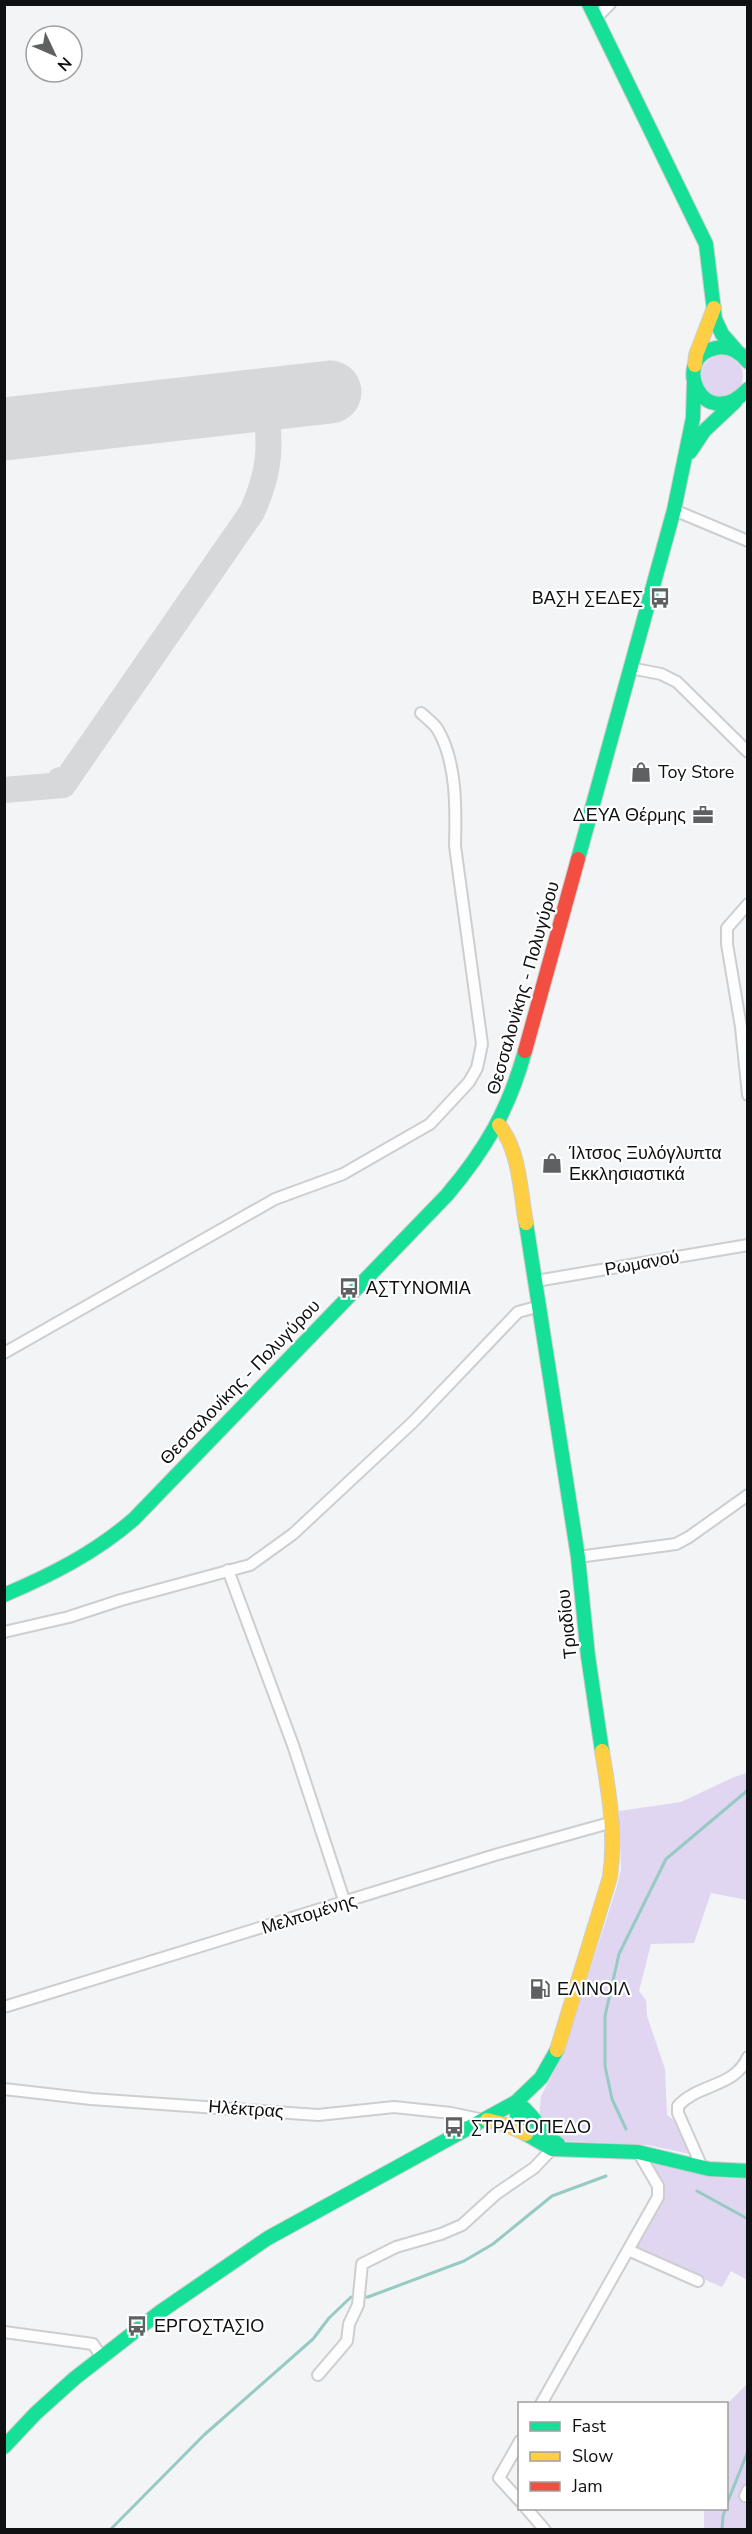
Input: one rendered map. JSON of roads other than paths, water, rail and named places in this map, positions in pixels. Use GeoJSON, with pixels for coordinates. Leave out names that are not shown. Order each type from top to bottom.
{"type":"FeatureCollection","features":[{"type":"Feature","properties":{"kind":"main road"},"geometry":{"type":"LineString","coordinates":[[589,4],[706,244],[712,269],[717,327],[743,356]]}},
{"type":"Feature","properties":{"kind":"main road","name":"Θεσσαλονίκης - Πολυγύρου"},"geometry":{"type":"LineString","coordinates":[[4,1595],[80,1561],[115,1537],[134,1519],[453,1188],[481,1153],[499,1125],[516,1084],[674,510],[680,471],[693,418],[696,355],[714,308]]}},
{"type":"Feature","properties":{"kind":"main road"},"geometry":{"type":"LineString","coordinates":[[694,366],[698,359],[711,349],[720,347],[743,356]]}},
{"type":"Feature","properties":{"kind":"main road"},"geometry":{"type":"LineString","coordinates":[[694,382],[696,390],[707,401],[722,405],[745,393]]}},
{"type":"Feature","properties":{"kind":"main road","name":"Θεσσαλονίκης - Πολυγύρου"},"geometry":{"type":"LineString","coordinates":[[680,471],[698,437],[715,418],[745,393]]}},
{"type":"Feature","properties":{"kind":"main road","name":"Τριαδίου"},"geometry":{"type":"LineString","coordinates":[[4,2447],[45,2404],[102,2358],[160,2313],[268,2238],[357,2188],[487,2120],[516,2102],[533,2089],[549,2066],[560,2044],[607,1891],[613,1856],[613,1822],[588,1656],[578,1557],[536,1281],[514,1156],[507,1135],[499,1125]]}},
{"type":"Feature","properties":{"kind":"main road"},"geometry":{"type":"LineString","coordinates":[[531,2130],[535,2094],[533,2089]]}},
{"type":"Feature","properties":{"kind":"main road"},"geometry":{"type":"LineString","coordinates":[[516,2102],[524,2107],[531,2130],[552,2149],[638,2152],[702,2167],[747,2171]]}},
{"type":"Feature","properties":{"kind":"main road"},"geometry":{"type":"LineString","coordinates":[[487,2120],[531,2130],[576,2150]]}},
{"type":"Feature","properties":{"kind":"street"},"geometry":{"type":"LineString","coordinates":[[596,18],[610,4]]}},
{"type":"Feature","properties":{"kind":"street"},"geometry":{"type":"LineString","coordinates":[[674,510],[747,541]]}},
{"type":"Feature","properties":{"kind":"street"},"geometry":{"type":"LineString","coordinates":[[630,668],[661,674],[677,682],[747,752]]}},
{"type":"Feature","properties":{"kind":"street"},"geometry":{"type":"LineString","coordinates":[[4,1353],[275,1199],[343,1174],[430,1124],[469,1082],[477,1068],[482,1044],[455,846],[456,813],[453,783],[446,748],[437,728],[421,713]]}},
{"type":"Feature","properties":{"kind":"street"},"geometry":{"type":"LineString","coordinates":[[747,904],[728,928],[727,944],[741,1027],[747,1095]]}},
{"type":"Feature","properties":{"kind":"street","name":"Ρωμανού"},"geometry":{"type":"LineString","coordinates":[[536,1281],[747,1245]]}},
{"type":"Feature","properties":{"kind":"street"},"geometry":{"type":"LineString","coordinates":[[4,1632],[69,1617],[250,1565],[293,1534],[413,1422],[518,1312],[540,1306]]}},
{"type":"Feature","properties":{"kind":"street"},"geometry":{"type":"LineString","coordinates":[[578,1557],[676,1544],[690,1537],[747,1495]]}},
{"type":"Feature","properties":{"kind":"street"},"geometry":{"type":"LineString","coordinates":[[228,1570],[293,1745],[345,1902]]}},
{"type":"Feature","properties":{"kind":"street","name":"Μελπομένης"},"geometry":{"type":"LineString","coordinates":[[4,2007],[495,1855],[613,1822]]}},
{"type":"Feature","properties":{"kind":"street"},"geometry":{"type":"LineString","coordinates":[[702,2167],[678,2113],[678,2106],[695,2093],[732,2078],[740,2071],[747,2057]]}},
{"type":"Feature","properties":{"kind":"street","name":"Ηλέκτρας"},"geometry":{"type":"LineString","coordinates":[[4,2089],[91,2099],[318,2115],[394,2107],[452,2113],[487,2120]]}},
{"type":"Feature","properties":{"kind":"street"},"geometry":{"type":"LineString","coordinates":[[318,2375],[347,2341],[349,2324],[358,2305],[362,2264],[396,2247],[441,2234],[462,2225],[496,2194],[534,2168],[552,2149]]}},
{"type":"Feature","properties":{"kind":"street"},"geometry":{"type":"LineString","coordinates":[[542,2402],[659,2191],[638,2152]]}},
{"type":"Feature","properties":{"kind":"street"},"geometry":{"type":"LineString","coordinates":[[628,2250],[698,2281]]}},
{"type":"Feature","properties":{"kind":"street"},"geometry":{"type":"LineString","coordinates":[[4,2332],[93,2344],[102,2358]]}},
{"type":"Feature","properties":{"kind":"street"},"geometry":{"type":"LineString","coordinates":[[518,2443],[499,2478],[518,2500]]}},
{"type":"Feature","properties":{"kind":"street"},"geometry":{"type":"LineString","coordinates":[[528,2510],[545,2529]]}},
{"type":"Feature","properties":{"kind":"waterway"},"geometry":{"type":"LineString","coordinates":[[626,2129],[612,2099],[605,2066],[605,2016],[619,1954],[666,1859],[748,1790]]}},
{"type":"Feature","properties":{"kind":"waterway"},"geometry":{"type":"LineString","coordinates":[[362,2297],[368,2297],[464,2261],[493,2244],[552,2196],[606,2176]]}},
{"type":"Feature","properties":{"kind":"waterway"},"geometry":{"type":"LineString","coordinates":[[697,2191],[748,2219]]}},
{"type":"Feature","properties":{"kind":"waterway"},"geometry":{"type":"LineString","coordinates":[[110,2530],[204,2435],[313,2339],[329,2318],[351,2297],[356,2297]]}},
{"type":"Feature","properties":{"kind":"waterway"},"geometry":{"type":"LineString","coordinates":[[728,2501],[748,2451]]}},
{"type":"Feature","properties":{"kind":"waterway"},"geometry":{"type":"LineString","coordinates":[[722,2530],[725,2510]]}},
{"type":"Feature","properties":{"kind":"place","name":"ΒΑΣΗ ΣΕΔΕΣ"},"geometry":{"type":"Point","coordinates":[660,598]}},
{"type":"Feature","properties":{"kind":"place","name":"Toy Store"},"geometry":{"type":"Point","coordinates":[641,772]}},
{"type":"Feature","properties":{"kind":"place","name":"ΔΕΥΑ Θέρμης"},"geometry":{"type":"Point","coordinates":[703,815]}},
{"type":"Feature","properties":{"kind":"place","name":"Ίλτσος Ξυλόγλυπτα Εκκλησιαστικά"},"geometry":{"type":"Point","coordinates":[552,1163]}},
{"type":"Feature","properties":{"kind":"place","name":"ΑΣΤΥΝΟΜΙΑ"},"geometry":{"type":"Point","coordinates":[349,1288]}},
{"type":"Feature","properties":{"kind":"place","name":"ΕΛΙΝΟΙΛ"},"geometry":{"type":"Point","coordinates":[540,1989]}},
{"type":"Feature","properties":{"kind":"place","name":"ΣΤΡΑΤΟΠΕΔΟ"},"geometry":{"type":"Point","coordinates":[454,2127]}},
{"type":"Feature","properties":{"kind":"place","name":"ΕΡΓΟΣΤΑΣΙΟ"},"geometry":{"type":"Point","coordinates":[137,2326]}}]}
